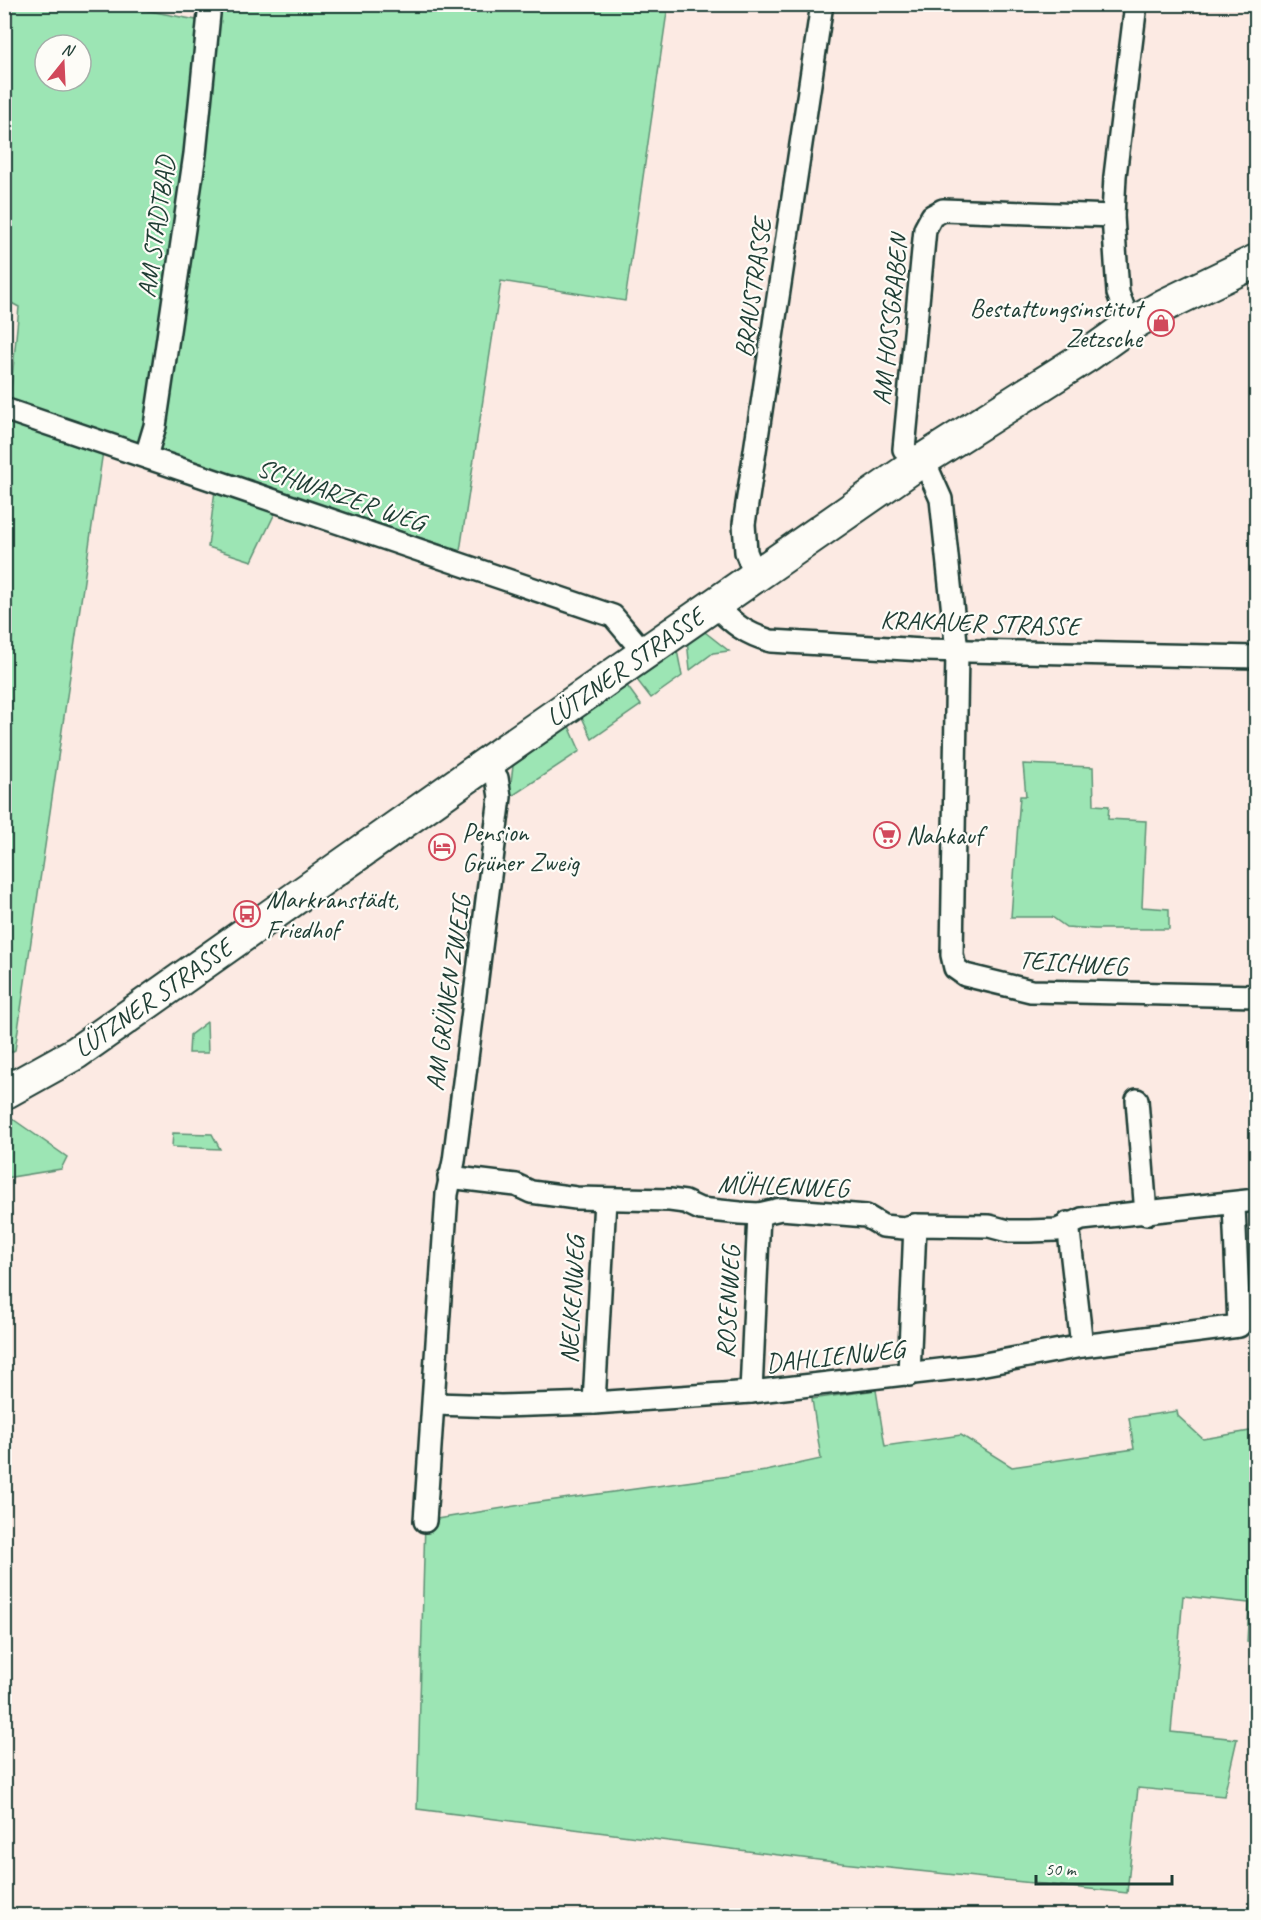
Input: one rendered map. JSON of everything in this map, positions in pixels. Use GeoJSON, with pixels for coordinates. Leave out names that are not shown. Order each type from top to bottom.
{"type":"FeatureCollection","features":[{"type":"Feature","properties":{"kind":"main road","name":"LÜTZNER STRASSE"},"geometry":{"type":"LineString","coordinates":[[4,1093],[76,1053],[918,463],[1088,355],[1130,325],[1165,305],[1257,261]]}},
{"type":"Feature","properties":{"kind":"street","name":"AM STADTBAD"},"geometry":{"type":"LineString","coordinates":[[146,456],[155,426],[195,154],[210,4]]}},
{"type":"Feature","properties":{"kind":"street","name":"BRAUSTRASSE"},"geometry":{"type":"LineString","coordinates":[[756,577],[746,552],[744,524],[822,4]]}},
{"type":"Feature","properties":{"kind":"street"},"geometry":{"type":"LineString","coordinates":[[1130,325],[1118,293],[1113,216],[1114,176],[1136,4]]}},
{"type":"Feature","properties":{"kind":"street","name":"AM HOSSGRABEN"},"geometry":{"type":"LineString","coordinates":[[918,463],[904,449],[925,229],[932,216],[943,210],[1113,216]]}},
{"type":"Feature","properties":{"kind":"street","name":"SCHWARZER WEG"},"geometry":{"type":"LineString","coordinates":[[4,409],[613,616],[645,654]]}},
{"type":"Feature","properties":{"kind":"street"},"geometry":{"type":"LineString","coordinates":[[918,463],[929,472],[941,499],[957,651]]}},
{"type":"Feature","properties":{"kind":"street","name":"KRAKAUER STRASSE"},"geometry":{"type":"LineString","coordinates":[[716,605],[736,628],[752,636],[771,641],[957,651],[1257,657]]}},
{"type":"Feature","properties":{"kind":"street","name":"TEICHWEG"},"geometry":{"type":"LineString","coordinates":[[957,651],[952,955],[955,968],[965,975],[1031,991],[1257,996]]}},
{"type":"Feature","properties":{"kind":"street","name":"AM GRÜNEN ZWEIG"},"geometry":{"type":"LineString","coordinates":[[451,1169],[500,797],[497,778],[486,764]]}},
{"type":"Feature","properties":{"kind":"street"},"geometry":{"type":"LineString","coordinates":[[1137,1100],[1146,1214]]}},
{"type":"Feature","properties":{"kind":"street"},"geometry":{"type":"LineString","coordinates":[[425,1521],[451,1169]]}},
{"type":"Feature","properties":{"kind":"street","name":"MÜHLENWEG"},"geometry":{"type":"LineString","coordinates":[[451,1169],[516,1185],[531,1192],[604,1200],[612,1197],[670,1200],[685,1202],[700,1209],[759,1214],[781,1209],[866,1216],[883,1226],[904,1228],[915,1225],[989,1226],[1008,1231],[1057,1230],[1068,1223],[1257,1200]]}},
{"type":"Feature","properties":{"kind":"street","name":"NELKENWEG"},"geometry":{"type":"LineString","coordinates":[[594,1403],[604,1200]]}},
{"type":"Feature","properties":{"kind":"street","name":"DAHLIENWEG"},"geometry":{"type":"LineString","coordinates":[[434,1404],[501,1406],[594,1403],[751,1392],[909,1375],[1082,1346],[1248,1325],[1234,1204]]}},
{"type":"Feature","properties":{"kind":"street","name":"ROSENWEG"},"geometry":{"type":"LineString","coordinates":[[751,1392],[759,1214]]}},
{"type":"Feature","properties":{"kind":"street"},"geometry":{"type":"LineString","coordinates":[[1068,1223],[1082,1346]]}},
{"type":"Feature","properties":{"kind":"street"},"geometry":{"type":"LineString","coordinates":[[909,1375],[915,1225]]}},
{"type":"Feature","properties":{"kind":"green space"},"geometry":{"type":"Polygon","coordinates":[[[210,4],[668,5],[625,301],[501,281],[460,551],[10,400],[19,307],[4,299],[4,5],[119,5],[207,22],[210,4]]]}},
{"type":"Feature","properties":{"kind":"green space"},"geometry":{"type":"Polygon","coordinates":[[[5,418],[103,451],[15,1050],[5,1056],[5,418]]]}},
{"type":"Feature","properties":{"kind":"green space"},"geometry":{"type":"Polygon","coordinates":[[[215,490],[276,511],[252,561],[208,547],[215,490]]]}},
{"type":"Feature","properties":{"kind":"green space"},"geometry":{"type":"Polygon","coordinates":[[[701,629],[729,651],[713,653],[690,670],[687,640],[701,629]]]}},
{"type":"Feature","properties":{"kind":"green space"},"geometry":{"type":"Polygon","coordinates":[[[676,645],[682,676],[651,698],[634,676],[676,645]]]}},
{"type":"Feature","properties":{"kind":"green space"},"geometry":{"type":"Polygon","coordinates":[[[625,683],[641,705],[592,739],[581,715],[625,683]]]}},
{"type":"Feature","properties":{"kind":"green space"},"geometry":{"type":"Polygon","coordinates":[[[569,726],[580,751],[509,798],[513,766],[569,726]]]}},
{"type":"Feature","properties":{"kind":"green space"},"geometry":{"type":"Polygon","coordinates":[[[1023,764],[1093,767],[1094,805],[1109,806],[1108,819],[1146,821],[1142,907],[1169,909],[1169,929],[1066,927],[1052,917],[1011,917],[1020,796],[1026,796],[1023,764]]]}},
{"type":"Feature","properties":{"kind":"green space"},"geometry":{"type":"Polygon","coordinates":[[[207,1022],[208,1053],[189,1053],[190,1035],[207,1022]]]}},
{"type":"Feature","properties":{"kind":"green space"},"geometry":{"type":"Polygon","coordinates":[[[7,1115],[67,1157],[61,1169],[5,1178],[4,1116],[7,1115]]]}},
{"type":"Feature","properties":{"kind":"green space"},"geometry":{"type":"Polygon","coordinates":[[[173,1133],[212,1134],[220,1149],[172,1147],[173,1133]]]}},
{"type":"Feature","properties":{"kind":"green space"},"geometry":{"type":"Polygon","coordinates":[[[876,1390],[885,1446],[961,1435],[1012,1467],[1134,1449],[1129,1418],[1177,1411],[1178,1416],[1203,1439],[1256,1430],[1256,1643],[1247,1642],[1249,1603],[1183,1596],[1171,1732],[1237,1739],[1224,1796],[1138,1788],[1127,1893],[842,1863],[417,1809],[425,1521],[533,1503],[766,1471],[821,1459],[812,1399],[876,1390]]]}},
{"type":"Feature","properties":{"kind":"place","name":"Bestattungsinstitut Zetzsche"},"geometry":{"type":"Point","coordinates":[1161,323]}},
{"type":"Feature","properties":{"kind":"place","name":"Nahkauf"},"geometry":{"type":"Point","coordinates":[887,835]}},
{"type":"Feature","properties":{"kind":"place","name":"Pension Grüner Zweig"},"geometry":{"type":"Point","coordinates":[442,847]}},
{"type":"Feature","properties":{"kind":"place","name":"Markranstädt, Friedhof"},"geometry":{"type":"Point","coordinates":[247,914]}}]}
